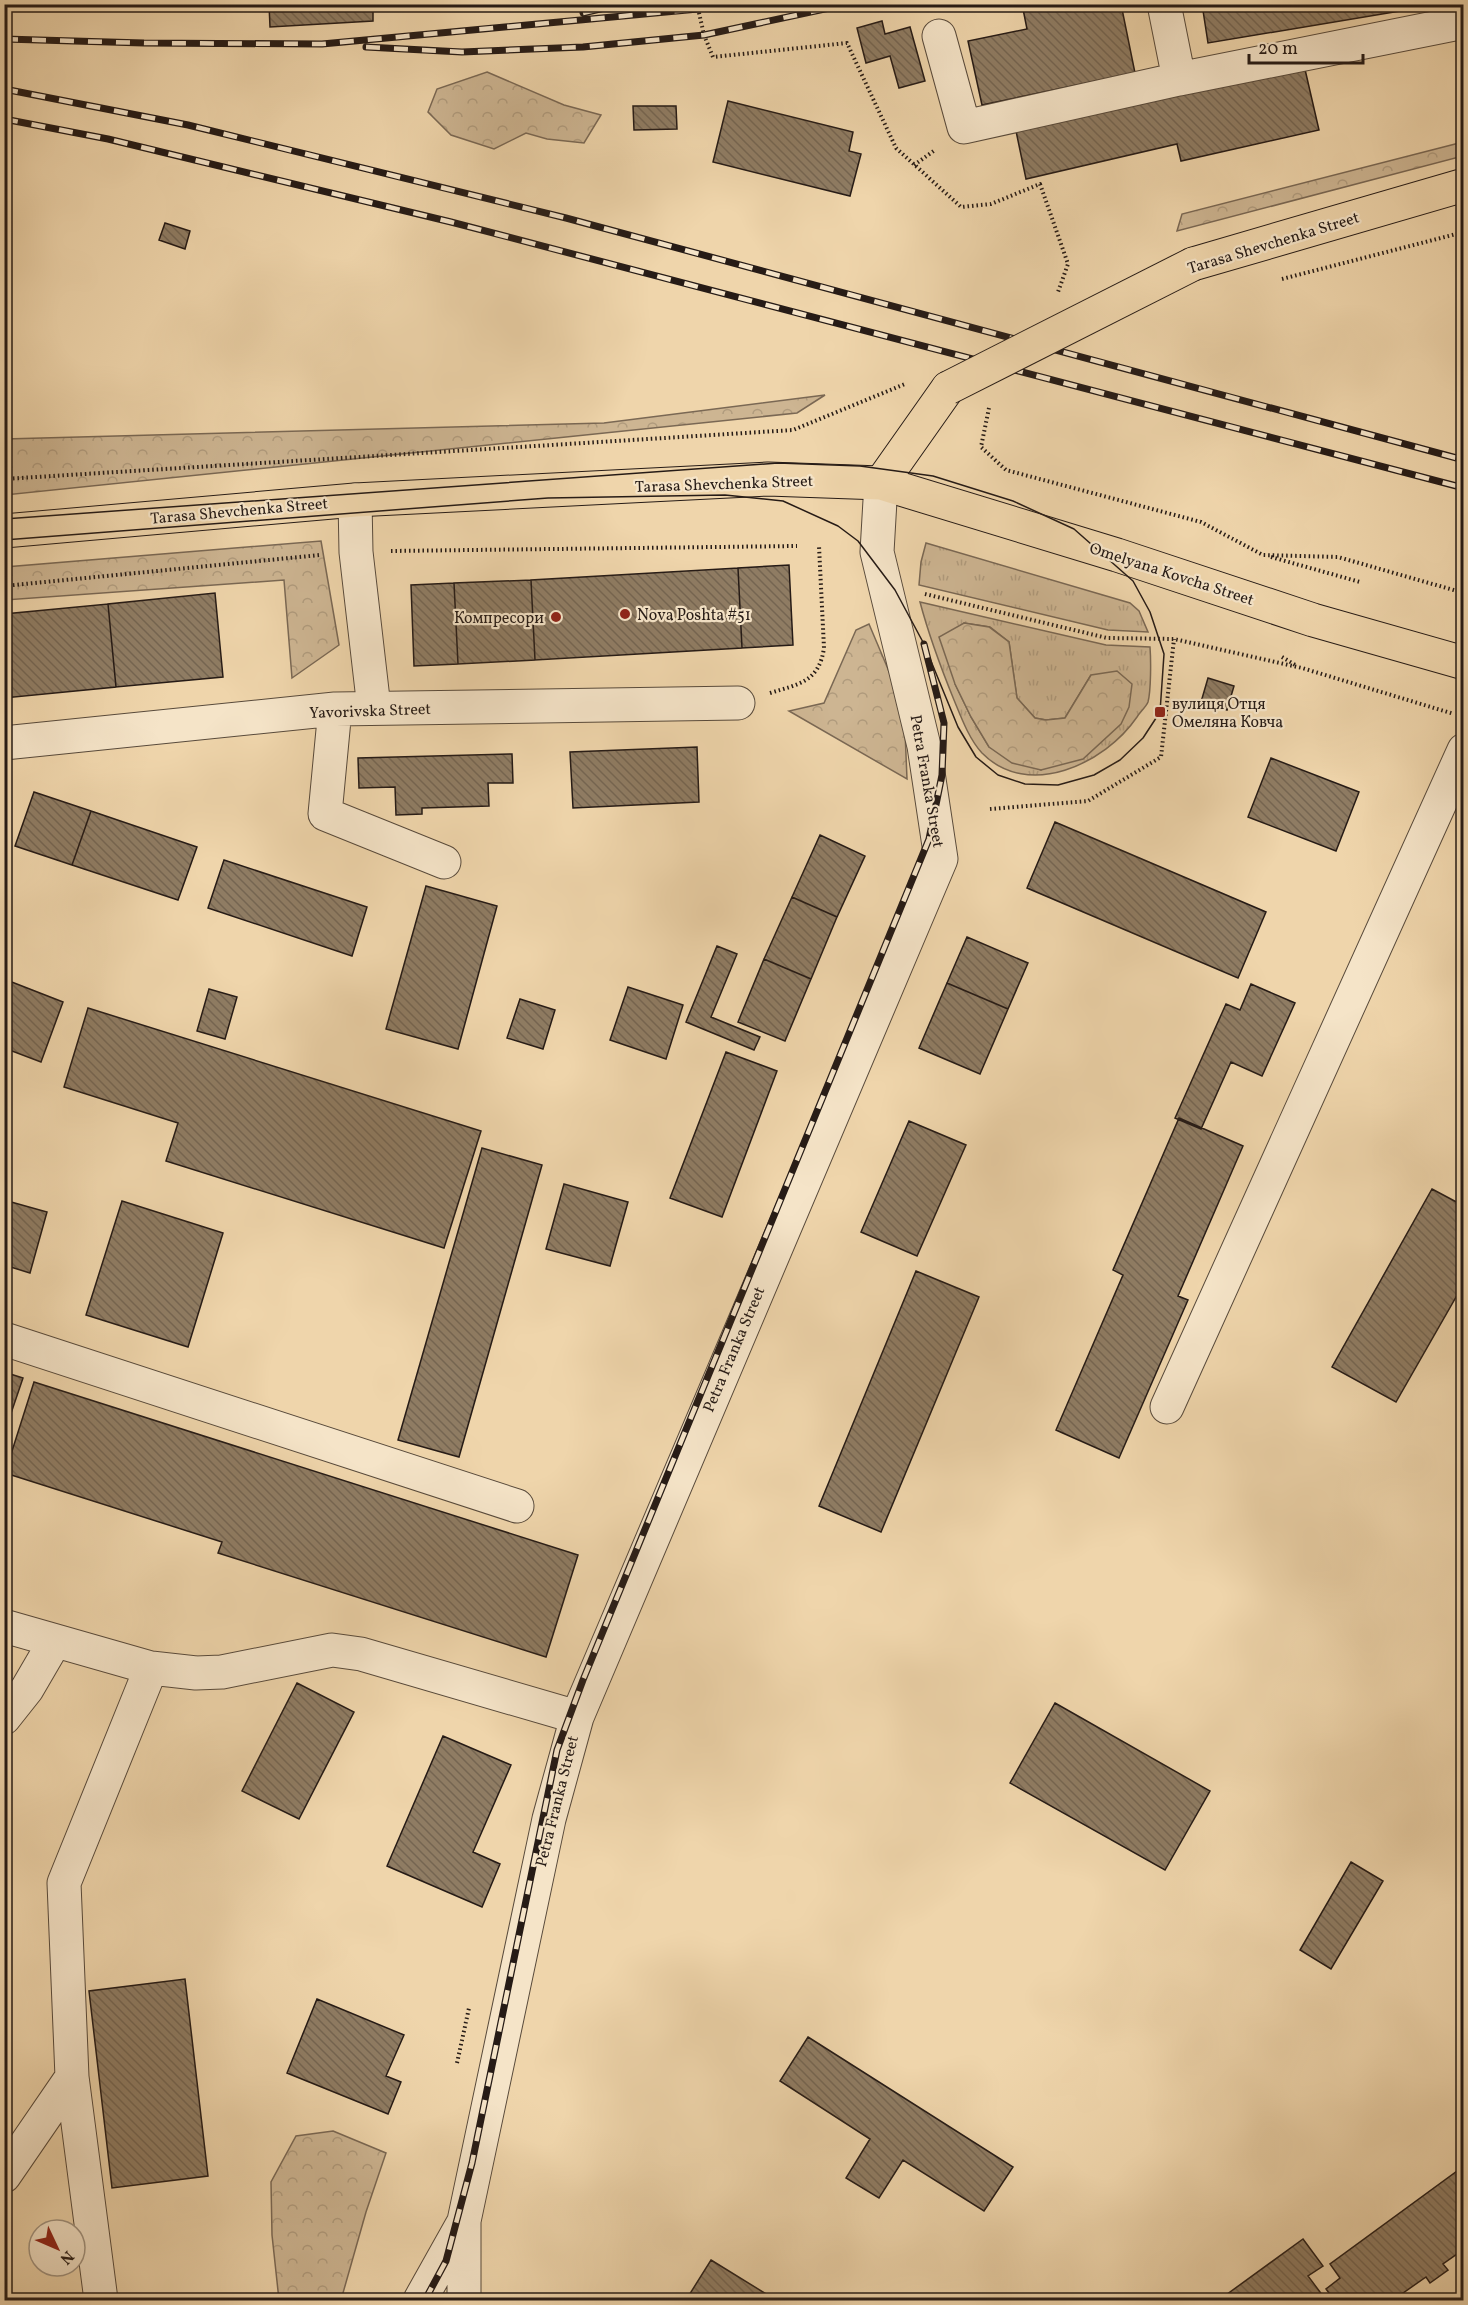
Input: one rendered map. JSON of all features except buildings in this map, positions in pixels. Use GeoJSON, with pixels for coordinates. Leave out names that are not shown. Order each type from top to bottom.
{"type":"FeatureCollection","features":[{"type":"Feature","properties":{"kind":"main road","name":"Tarasa Shevchenka Street"},"geometry":{"type":"LineString","coordinates":[[4,531],[355,501],[768,479],[881,483],[948,388],[1193,264],[1464,185]]}},
{"type":"Feature","properties":{"kind":"main road","name":"Omelyana Kovcha Street"},"geometry":{"type":"LineString","coordinates":[[881,483],[1117,555],[1313,620],[1464,663]]}},
{"type":"Feature","properties":{"kind":"street"},"geometry":{"type":"LineString","coordinates":[[1164,4],[1179,79]]}},
{"type":"Feature","properties":{"kind":"street"},"geometry":{"type":"LineString","coordinates":[[939,36],[964,127],[1179,79],[1464,22]]}},
{"type":"Feature","properties":{"kind":"street","name":"Petra Franka Street"},"geometry":{"type":"LineString","coordinates":[[464,2221],[549,1819],[577,1717],[941,859],[924,746],[877,552],[881,483]]}},
{"type":"Feature","properties":{"kind":"street"},"geometry":{"type":"LineString","coordinates":[[355,501],[356,552],[374,708]]}},
{"type":"Feature","properties":{"kind":"street","name":"Yavorivska Street"},"geometry":{"type":"LineString","coordinates":[[4,743],[335,709],[738,703]]}},
{"type":"Feature","properties":{"kind":"street"},"geometry":{"type":"LineString","coordinates":[[335,709],[325,814],[444,862]]}},
{"type":"Feature","properties":{"kind":"street"},"geometry":{"type":"LineString","coordinates":[[1167,1407],[1464,750]]}},
{"type":"Feature","properties":{"kind":"street"},"geometry":{"type":"LineString","coordinates":[[4,1339],[517,1506]]}},
{"type":"Feature","properties":{"kind":"street"},"geometry":{"type":"LineString","coordinates":[[4,1626],[151,1668],[195,1673],[222,1672],[332,1650],[360,1654],[577,1717]]}},
{"type":"Feature","properties":{"kind":"street"},"geometry":{"type":"LineString","coordinates":[[4,1718],[27,1689],[55,1641]]}},
{"type":"Feature","properties":{"kind":"street"},"geometry":{"type":"LineString","coordinates":[[101,2301],[72,2076],[64,1883],[151,1668]]}},
{"type":"Feature","properties":{"kind":"street"},"geometry":{"type":"LineString","coordinates":[[4,2176],[72,2076]]}},
{"type":"Feature","properties":{"kind":"street"},"geometry":{"type":"LineString","coordinates":[[420,2301],[464,2221]]}},
{"type":"Feature","properties":{"kind":"street"},"geometry":{"type":"LineString","coordinates":[[464,2221],[464,2301]]}},
{"type":"Feature","properties":{"kind":"path"},"geometry":{"type":"LineString","coordinates":[[697,4],[704,35],[713,57],[847,43],[896,148],[961,207],[991,204],[1040,184],[1068,264],[1056,298]]}},
{"type":"Feature","properties":{"kind":"path"},"geometry":{"type":"LineString","coordinates":[[1280,279],[1464,232]]}},
{"type":"Feature","properties":{"kind":"path"},"geometry":{"type":"LineString","coordinates":[[4,479],[793,430],[912,382]]}},
{"type":"Feature","properties":{"kind":"path"},"geometry":{"type":"LineString","coordinates":[[989,406],[981,447],[1006,470],[1201,522],[1263,555],[1360,582]]}},
{"type":"Feature","properties":{"kind":"path"},"geometry":{"type":"LineString","coordinates":[[4,586],[356,552],[797,546]]}},
{"type":"Feature","properties":{"kind":"path"},"geometry":{"type":"LineString","coordinates":[[738,703],[801,683],[813,675],[822,663],[824,648],[819,546]]}},
{"type":"Feature","properties":{"kind":"path"},"geometry":{"type":"LineString","coordinates":[[1263,555],[1338,557],[1464,593]]}},
{"type":"Feature","properties":{"kind":"path"},"geometry":{"type":"LineString","coordinates":[[924,594],[1107,638],[1174,639],[1302,668],[1464,717]]}},
{"type":"Feature","properties":{"kind":"path"},"geometry":{"type":"LineString","coordinates":[[990,809],[1088,801],[1161,757],[1174,639]]}},
{"type":"Feature","properties":{"kind":"path"},"geometry":{"type":"LineString","coordinates":[[1282,657],[1302,668]]}},
{"type":"Feature","properties":{"kind":"green space"},"geometry":{"type":"Polygon","coordinates":[[[487,72],[564,105],[601,115],[584,143],[547,139],[526,133],[494,149],[451,135],[428,112],[437,89],[487,72]]]}},
{"type":"Feature","properties":{"kind":"green space"},"geometry":{"type":"Polygon","coordinates":[[[1463,142],[1463,156],[1177,231],[1182,214],[1463,142]]]}},
{"type":"Feature","properties":{"kind":"green space"},"geometry":{"type":"Polygon","coordinates":[[[825,395],[797,413],[5,495],[5,439],[604,423],[825,395]]]}},
{"type":"Feature","properties":{"kind":"green space"},"geometry":{"type":"Polygon","coordinates":[[[321,541],[339,645],[292,678],[284,580],[5,600],[5,567],[321,541]]]}},
{"type":"Feature","properties":{"kind":"green space"},"geometry":{"type":"Polygon","coordinates":[[[926,543],[1130,603],[1139,611],[1148,632],[1108,630],[919,585],[921,562],[926,543]]]}},
{"type":"Feature","properties":{"kind":"green space"},"geometry":{"type":"Polygon","coordinates":[[[920,602],[1106,645],[1150,647],[1148,702],[1123,734],[1106,749],[1086,761],[1065,770],[1043,775],[1021,774],[1001,767],[982,753],[966,728],[931,640],[920,602]],[[964,623],[955,684],[989,747],[1041,770],[1091,675],[1065,718],[1046,720],[1035,718],[1017,698],[1009,642],[990,627],[964,623]]]}},
{"type":"Feature","properties":{"kind":"green space"},"geometry":{"type":"Polygon","coordinates":[[[964,623],[989,627],[1009,642],[1017,698],[1035,718],[1046,720],[1065,718],[1091,675],[1117,671],[1132,684],[1129,707],[1121,724],[1083,759],[1041,770],[1012,763],[989,747],[955,684],[939,637],[964,623]]]}},
{"type":"Feature","properties":{"kind":"green space"},"geometry":{"type":"Polygon","coordinates":[[[869,624],[904,707],[907,779],[789,711],[824,703],[856,630],[869,624]]]}},
{"type":"Feature","properties":{"kind":"green space"},"geometry":{"type":"Polygon","coordinates":[[[333,2131],[386,2153],[366,2212],[341,2300],[279,2300],[272,2235],[271,2182],[296,2136],[333,2131]]]}},
{"type":"Feature","properties":{"kind":"tram line"},"geometry":{"type":"LineString","coordinates":[[4,519],[778,463],[860,466],[933,476],[1013,501],[1074,529],[1133,581],[1150,612],[1164,654],[1160,712],[1143,738],[1120,760],[1094,775],[1058,785],[1025,784],[998,775],[976,757],[958,727],[924,644],[895,590],[858,541],[838,526],[783,501],[725,495],[548,498],[4,540]]}},
{"type":"Feature","properties":{"kind":"railway"},"geometry":{"type":"LineString","coordinates":[[583,13],[621,4]]}},
{"type":"Feature","properties":{"kind":"railway"},"geometry":{"type":"LineString","coordinates":[[4,39],[322,44],[698,9],[717,4]]}},
{"type":"Feature","properties":{"kind":"railway"},"geometry":{"type":"LineString","coordinates":[[366,47],[462,52],[583,47],[704,35],[848,4]]}},
{"type":"Feature","properties":{"kind":"railway"},"geometry":{"type":"LineString","coordinates":[[4,89],[188,125],[566,218],[1464,460]]}},
{"type":"Feature","properties":{"kind":"railway"},"geometry":{"type":"LineString","coordinates":[[4,119],[108,139],[451,222],[1464,488]]}},
{"type":"Feature","properties":{"kind":"railway"},"geometry":{"type":"LineString","coordinates":[[425,2300],[446,2261],[472,2163],[557,1750],[583,1680],[929,839],[942,775],[944,723],[924,644]]}},
{"type":"Feature","properties":{"kind":"place","name":"Nova Poshta #51"},"geometry":{"type":"Point","coordinates":[625,614]}},
{"type":"Feature","properties":{"kind":"place","name":"Компресори"},"geometry":{"type":"Point","coordinates":[556,617]}},
{"type":"Feature","properties":{"kind":"place","name":"вулиця Отця Омеляна Ковча"},"geometry":{"type":"Point","coordinates":[1160,712]}}]}
